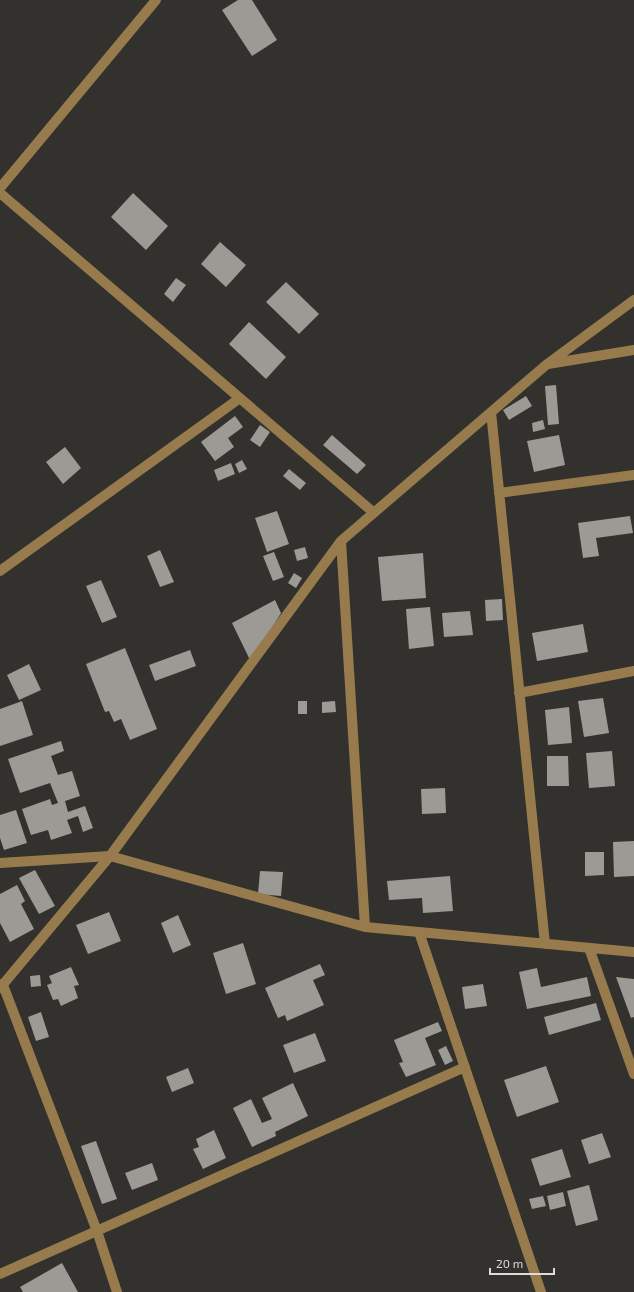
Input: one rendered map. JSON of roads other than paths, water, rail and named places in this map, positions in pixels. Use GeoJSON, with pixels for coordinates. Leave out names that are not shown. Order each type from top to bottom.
{"type":"FeatureCollection","features":[{"type":"Feature","properties":{"kind":"street"},"geometry":{"type":"LineString","coordinates":[[0,188],[156,0]]}},
{"type":"Feature","properties":{"kind":"street"},"geometry":{"type":"LineString","coordinates":[[0,192],[373,512]]}},
{"type":"Feature","properties":{"kind":"street"},"geometry":{"type":"LineString","coordinates":[[117,1292],[97,1231],[1,986],[110,856],[341,541],[546,365],[634,301]]}},
{"type":"Feature","properties":{"kind":"street"},"geometry":{"type":"LineString","coordinates":[[546,365],[634,350]]}},
{"type":"Feature","properties":{"kind":"street"},"geometry":{"type":"LineString","coordinates":[[0,571],[240,398]]}},
{"type":"Feature","properties":{"kind":"street"},"geometry":{"type":"LineString","coordinates":[[491,412],[545,944]]}},
{"type":"Feature","properties":{"kind":"street"},"geometry":{"type":"LineString","coordinates":[[499,493],[634,475]]}},
{"type":"Feature","properties":{"kind":"street"},"geometry":{"type":"LineString","coordinates":[[341,541],[364,927]]}},
{"type":"Feature","properties":{"kind":"street"},"geometry":{"type":"LineString","coordinates":[[519,693],[634,671]]}},
{"type":"Feature","properties":{"kind":"street"},"geometry":{"type":"LineString","coordinates":[[0,863],[110,856],[364,927],[634,952]]}},
{"type":"Feature","properties":{"kind":"street"},"geometry":{"type":"LineString","coordinates":[[419,932],[541,1292]]}},
{"type":"Feature","properties":{"kind":"street"},"geometry":{"type":"LineString","coordinates":[[589,948],[634,1074]]}},
{"type":"Feature","properties":{"kind":"street"},"geometry":{"type":"LineString","coordinates":[[0,1274],[465,1067]]}}]}
